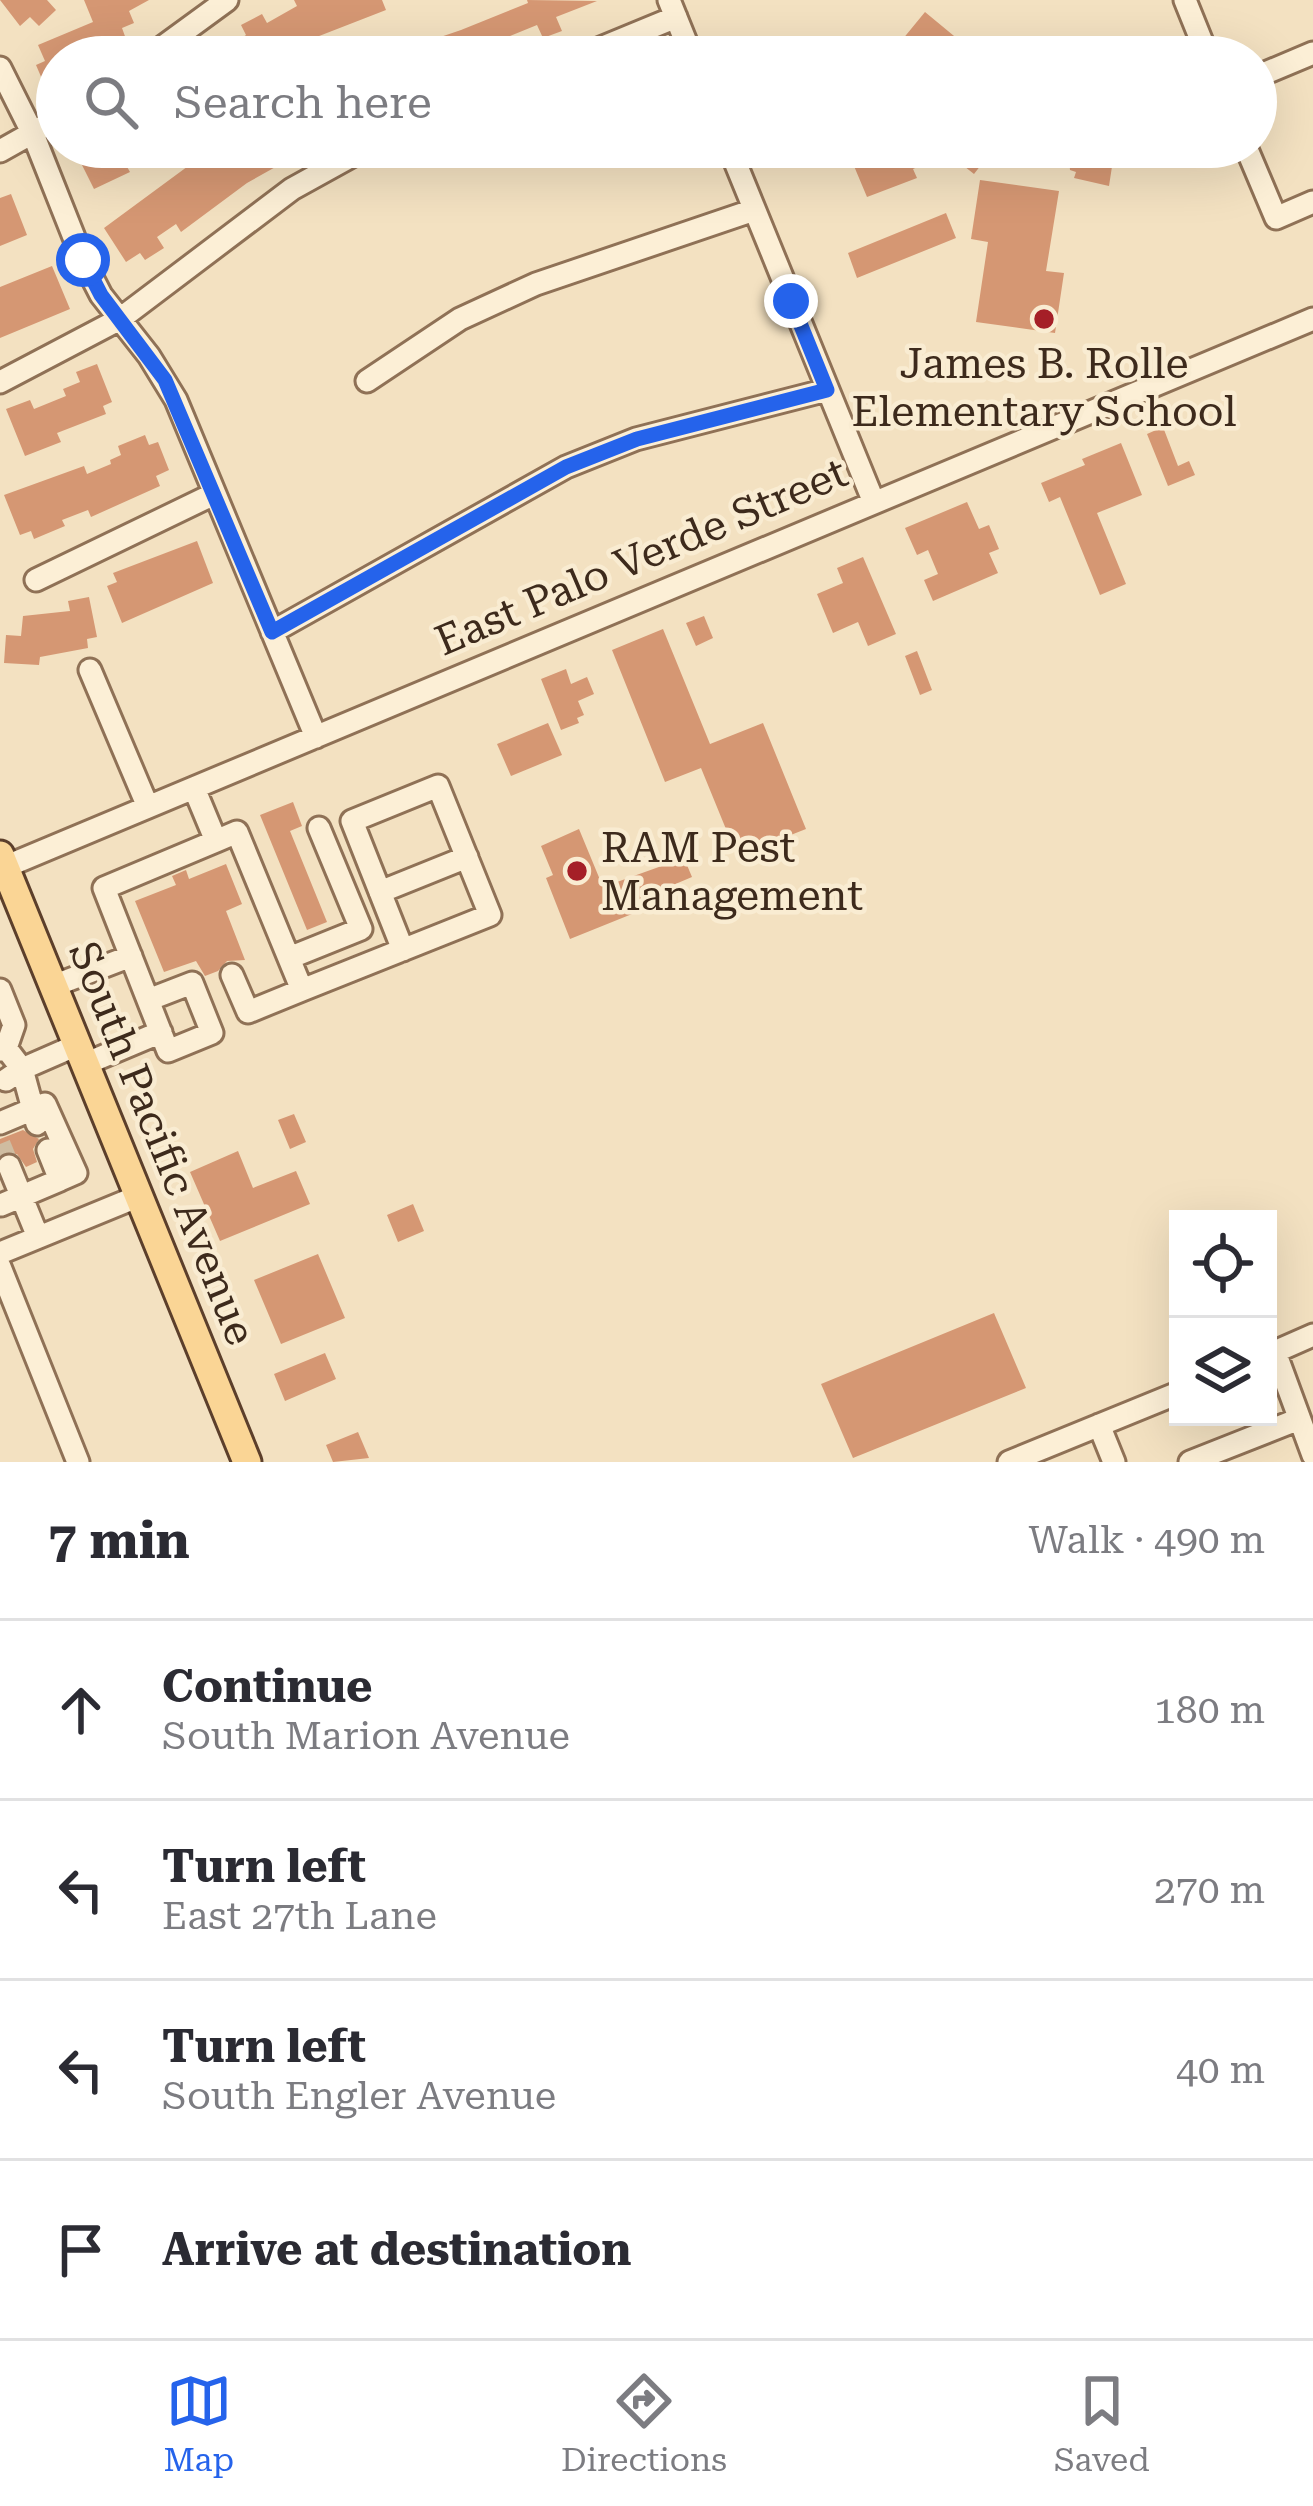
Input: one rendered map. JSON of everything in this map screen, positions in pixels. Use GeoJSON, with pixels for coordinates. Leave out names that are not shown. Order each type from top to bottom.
{"type":"FeatureCollection","features":[{"type":"Feature","properties":{"kind":"main road","name":"South Pacific Avenue"},"geometry":{"type":"LineString","coordinates":[[2,864],[247,1462]]}},
{"type":"Feature","properties":{"kind":"street"},"geometry":{"type":"LineString","coordinates":[[178,36],[227,0]]}},
{"type":"Feature","properties":{"kind":"street"},"geometry":{"type":"LineString","coordinates":[[1185,0],[1200,36]]}},
{"type":"Feature","properties":{"kind":"street"},"geometry":{"type":"LineString","coordinates":[[620,36],[672,9]]}},
{"type":"Feature","properties":{"kind":"street"},"geometry":{"type":"LineString","coordinates":[[1277,68],[1313,53]]}},
{"type":"Feature","properties":{"kind":"street"},"geometry":{"type":"LineString","coordinates":[[0,68],[36,142]]}},
{"type":"Feature","properties":{"kind":"street"},"geometry":{"type":"LineString","coordinates":[[0,151],[36,132]]}},
{"type":"Feature","properties":{"kind":"street"},"geometry":{"type":"LineString","coordinates":[[46,168],[101,295],[165,380],[316,736]]}},
{"type":"Feature","properties":{"kind":"street"},"geometry":{"type":"LineString","coordinates":[[0,382],[120,319],[292,189],[330,168]]}},
{"type":"Feature","properties":{"kind":"street"},"geometry":{"type":"LineString","coordinates":[[737,168],[873,500]]}},
{"type":"Feature","properties":{"kind":"street"},"geometry":{"type":"LineString","coordinates":[[1255,168],[1276,218],[1313,202]]}},
{"type":"Feature","properties":{"kind":"street"},"geometry":{"type":"LineString","coordinates":[[367,381],[460,319],[536,284],[754,210]]}},
{"type":"Feature","properties":{"kind":"street","name":"East Palo Verde Street"},"geometry":{"type":"LineString","coordinates":[[2,864],[1313,319]]}},
{"type":"Feature","properties":{"kind":"street"},"geometry":{"type":"LineString","coordinates":[[272,632],[607,448],[827,390]]}},
{"type":"Feature","properties":{"kind":"street"},"geometry":{"type":"LineString","coordinates":[[36,580],[214,494]]}},
{"type":"Feature","properties":{"kind":"street"},"geometry":{"type":"LineString","coordinates":[[89,670],[148,807]]}},
{"type":"Feature","properties":{"kind":"street"},"geometry":{"type":"LineString","coordinates":[[203,1012],[237,985],[248,1012],[302,990],[403,950],[490,915],[439,786],[352,821],[403,950]]}},
{"type":"Feature","properties":{"kind":"street"},"geometry":{"type":"LineString","coordinates":[[194,788],[216,841]]}},
{"type":"Feature","properties":{"kind":"street"},"geometry":{"type":"LineString","coordinates":[[289,958],[361,929],[319,828]]}},
{"type":"Feature","properties":{"kind":"street"},"geometry":{"type":"LineString","coordinates":[[148,1000],[192,983],[212,1034],[168,1051],[104,888],[237,832],[302,990]]}},
{"type":"Feature","properties":{"kind":"street"},"geometry":{"type":"LineString","coordinates":[[380,892],[467,857]]}},
{"type":"Feature","properties":{"kind":"street"},"geometry":{"type":"LineString","coordinates":[[53,986],[130,956]]}},
{"type":"Feature","properties":{"kind":"street"},"geometry":{"type":"LineString","coordinates":[[1,996],[14,1025],[3,1049],[33,1117]]}},
{"type":"Feature","properties":{"kind":"street"},"geometry":{"type":"LineString","coordinates":[[14,1074],[161,1032]]}},
{"type":"Feature","properties":{"kind":"street"},"geometry":{"type":"LineString","coordinates":[[0,1123],[33,1117],[45,1104],[76,1173],[6,1202]]}},
{"type":"Feature","properties":{"kind":"street"},"geometry":{"type":"LineString","coordinates":[[47,1150],[60,1180]]}},
{"type":"Feature","properties":{"kind":"street"},"geometry":{"type":"LineString","coordinates":[[9,1166],[6,1202],[38,1237]]}},
{"type":"Feature","properties":{"kind":"street"},"geometry":{"type":"LineString","coordinates":[[0,1253],[139,1196]]}},
{"type":"Feature","properties":{"kind":"street"},"geometry":{"type":"LineString","coordinates":[[0,1267],[78,1462]]}},
{"type":"Feature","properties":{"kind":"street"},"geometry":{"type":"LineString","coordinates":[[1277,1351],[1313,1335]]}},
{"type":"Feature","properties":{"kind":"street"},"geometry":{"type":"LineString","coordinates":[[1277,1365],[1313,1455]]}},
{"type":"Feature","properties":{"kind":"street"},"geometry":{"type":"LineString","coordinates":[[1009,1462],[1065,1451],[1099,1425],[1169,1397]]}},
{"type":"Feature","properties":{"kind":"street"},"geometry":{"type":"LineString","coordinates":[[1190,1462],[1299,1419]]}},
{"type":"Feature","properties":{"kind":"street"},"geometry":{"type":"LineString","coordinates":[[1099,1425],[1114,1462]]}},
{"type":"Feature","properties":{"kind":"building"},"geometry":{"type":"Polygon","coordinates":[[[0,0],[47,0],[56,10],[39,26],[30,17],[20,26],[0,0]]]}},
{"type":"Feature","properties":{"kind":"building"},"geometry":{"type":"Polygon","coordinates":[[[84,0],[149,0],[129,11],[134,23],[122,28],[125,36],[60,36],[93,22],[84,0]]]}},
{"type":"Feature","properties":{"kind":"building"},"geometry":{"type":"Polygon","coordinates":[[[294,0],[382,0],[386,10],[319,36],[245,36],[241,25],[262,14],[267,23],[297,6],[294,0]]]}},
{"type":"Feature","properties":{"kind":"building"},"geometry":{"type":"Polygon","coordinates":[[[597,1],[556,17],[562,31],[548,36],[542,36],[537,25],[510,36],[443,36],[461,30],[528,3],[597,1]]]}},
{"type":"Feature","properties":{"kind":"building"},"geometry":{"type":"Polygon","coordinates":[[[925,12],[954,36],[905,36],[925,12]]]}},
{"type":"Feature","properties":{"kind":"building"},"geometry":{"type":"Polygon","coordinates":[[[84,168],[128,168],[130,172],[94,189],[84,168]]]}},
{"type":"Feature","properties":{"kind":"building"},"geometry":{"type":"Polygon","coordinates":[[[185,168],[274,168],[181,232],[176,224],[157,237],[164,248],[145,260],[140,253],[126,262],[104,228],[185,168]]]}},
{"type":"Feature","properties":{"kind":"building"},"geometry":{"type":"Polygon","coordinates":[[[855,168],[915,168],[917,178],[867,197],[855,168]]]}},
{"type":"Feature","properties":{"kind":"building"},"geometry":{"type":"Polygon","coordinates":[[[1112,168],[1109,186],[1074,178],[1076,172],[1070,170],[1112,168]]]}},
{"type":"Feature","properties":{"kind":"building"},"geometry":{"type":"Polygon","coordinates":[[[980,180],[1059,191],[1046,271],[1064,273],[1055,333],[976,322],[988,242],[971,239],[980,180]]]}},
{"type":"Feature","properties":{"kind":"building"},"geometry":{"type":"Polygon","coordinates":[[[11,194],[27,235],[0,246],[0,198],[11,194]]]}},
{"type":"Feature","properties":{"kind":"building"},"geometry":{"type":"Polygon","coordinates":[[[946,213],[956,238],[857,278],[848,253],[946,213]]]}},
{"type":"Feature","properties":{"kind":"building"},"geometry":{"type":"Polygon","coordinates":[[[52,266],[70,309],[0,338],[0,287],[52,266]]]}},
{"type":"Feature","properties":{"kind":"building"},"geometry":{"type":"Polygon","coordinates":[[[97,364],[112,402],[103,406],[106,414],[57,433],[61,442],[25,456],[6,409],[30,400],[34,409],[66,396],[63,389],[80,382],[76,372],[97,364]]]}},
{"type":"Feature","properties":{"kind":"building"},"geometry":{"type":"Polygon","coordinates":[[[1163,427],[1178,466],[1189,461],[1195,475],[1168,486],[1147,434],[1163,427]]]}},
{"type":"Feature","properties":{"kind":"building"},"geometry":{"type":"Polygon","coordinates":[[[145,435],[149,445],[158,442],[169,470],[156,476],[160,486],[91,517],[88,510],[62,520],[65,526],[34,539],[31,531],[20,535],[4,495],[84,466],[87,474],[111,464],[110,460],[121,455],[118,446],[145,435]]]}},
{"type":"Feature","properties":{"kind":"building"},"geometry":{"type":"Polygon","coordinates":[[[1121,443],[1142,495],[1097,513],[1126,584],[1100,595],[1060,497],[1049,502],[1041,483],[1121,443]]]}},
{"type":"Feature","properties":{"kind":"building"},"geometry":{"type":"Polygon","coordinates":[[[967,502],[979,529],[989,525],[999,549],[989,553],[998,573],[933,601],[924,580],[938,574],[928,550],[917,555],[905,528],[967,502]]]}},
{"type":"Feature","properties":{"kind":"building"},"geometry":{"type":"Polygon","coordinates":[[[197,541],[213,583],[122,623],[107,586],[117,582],[113,573],[197,541]]]}},
{"type":"Feature","properties":{"kind":"building"},"geometry":{"type":"Polygon","coordinates":[[[863,557],[896,634],[868,646],[858,622],[833,633],[817,594],[843,583],[837,568],[863,557]]]}},
{"type":"Feature","properties":{"kind":"building"},"geometry":{"type":"Polygon","coordinates":[[[89,597],[97,637],[87,639],[88,648],[40,657],[39,665],[4,663],[6,635],[21,636],[23,616],[70,611],[68,601],[89,597]]]}},
{"type":"Feature","properties":{"kind":"building"},"geometry":{"type":"Polygon","coordinates":[[[704,616],[713,638],[696,646],[686,623],[704,616]]]}},
{"type":"Feature","properties":{"kind":"building"},"geometry":{"type":"Polygon","coordinates":[[[663,629],[710,744],[763,723],[806,829],[737,856],[701,768],[665,782],[612,650],[663,629]]]}},
{"type":"Feature","properties":{"kind":"building"},"geometry":{"type":"Polygon","coordinates":[[[917,651],[932,690],[920,695],[905,656],[917,651]]]}},
{"type":"Feature","properties":{"kind":"building"},"geometry":{"type":"Polygon","coordinates":[[[566,669],[571,684],[587,677],[594,694],[578,701],[584,715],[577,718],[579,723],[561,730],[541,679],[566,669]]]}},
{"type":"Feature","properties":{"kind":"building"},"geometry":{"type":"Polygon","coordinates":[[[548,723],[562,755],[511,776],[497,744],[548,723]]]}},
{"type":"Feature","properties":{"kind":"building"},"geometry":{"type":"Polygon","coordinates":[[[293,802],[302,826],[290,831],[327,922],[307,930],[260,815],[293,802]]]}},
{"type":"Feature","properties":{"kind":"building"},"geometry":{"type":"Polygon","coordinates":[[[579,829],[603,887],[684,858],[692,877],[628,904],[632,914],[570,939],[546,878],[553,875],[541,846],[579,829]]]}},
{"type":"Feature","properties":{"kind":"building"},"geometry":{"type":"Polygon","coordinates":[[[226,864],[242,904],[226,911],[245,960],[227,961],[205,976],[196,961],[164,972],[135,901],[176,885],[172,876],[186,870],[189,879],[226,864]]]}},
{"type":"Feature","properties":{"kind":"building"},"geometry":{"type":"Polygon","coordinates":[[[294,1114],[306,1142],[290,1149],[278,1120],[294,1114]]]}},
{"type":"Feature","properties":{"kind":"building"},"geometry":{"type":"Polygon","coordinates":[[[23,1130],[39,1139],[33,1149],[37,1162],[26,1167],[17,1154],[0,1154],[0,1139],[23,1130]]]}},
{"type":"Feature","properties":{"kind":"building"},"geometry":{"type":"Polygon","coordinates":[[[238,1151],[253,1188],[296,1171],[310,1204],[220,1241],[190,1172],[238,1151]]]}},
{"type":"Feature","properties":{"kind":"building"},"geometry":{"type":"Polygon","coordinates":[[[413,1204],[424,1231],[398,1242],[387,1215],[413,1204]]]}},
{"type":"Feature","properties":{"kind":"building"},"geometry":{"type":"Polygon","coordinates":[[[318,1254],[345,1318],[281,1344],[254,1280],[318,1254]]]}},
{"type":"Feature","properties":{"kind":"building"},"geometry":{"type":"Polygon","coordinates":[[[994,1313],[1026,1388],[853,1458],[821,1384],[994,1313]]]}},
{"type":"Feature","properties":{"kind":"building"},"geometry":{"type":"Polygon","coordinates":[[[325,1353],[336,1379],[285,1401],[274,1374],[325,1353]]]}},
{"type":"Feature","properties":{"kind":"building"},"geometry":{"type":"Polygon","coordinates":[[[358,1432],[369,1458],[333,1462],[326,1445],[358,1432]]]}},
{"type":"Feature","properties":{"kind":"tunnel"},"geometry":{"type":"LineString","coordinates":[[0,1144],[9,1166]]}},
{"type":"Feature","properties":{"kind":"place","name":"James B. Rolle Elementary School"},"geometry":{"type":"Point","coordinates":[1044,319]}},
{"type":"Feature","properties":{"kind":"place","name":"RAM Pest Management"},"geometry":{"type":"Point","coordinates":[577,871]}},
{"type":"Feature","properties":{"kind":"route"},"geometry":{"type":"LineString","coordinates":[[83,260],[101,295],[149,356],[176,400],[272,632],[607,448],[827,390],[791,301]]}}]}
